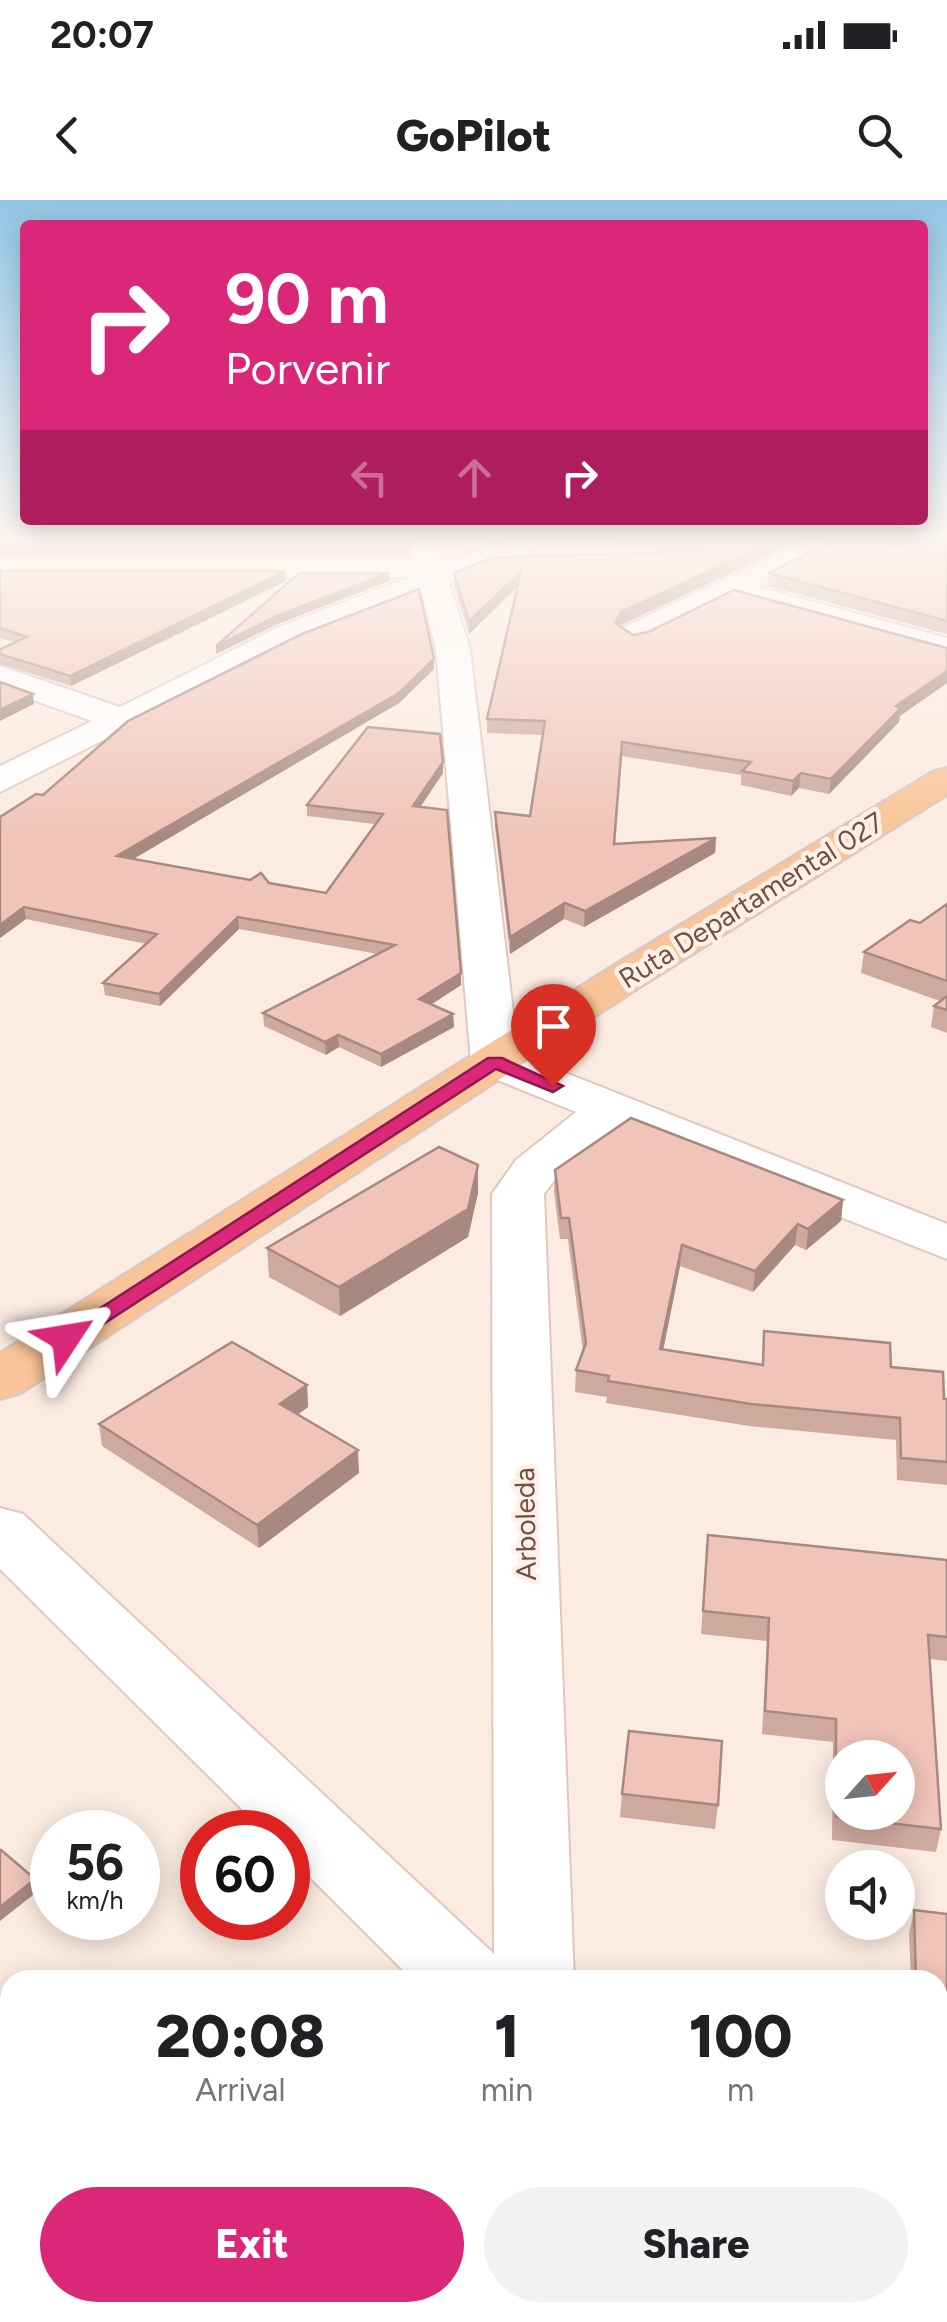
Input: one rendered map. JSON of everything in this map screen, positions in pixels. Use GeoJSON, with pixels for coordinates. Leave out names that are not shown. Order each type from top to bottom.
{"type":"FeatureCollection","features":[{"type":"Feature","properties":{"kind":"main road","name":"Ruta Departamental 027"},"geometry":{"type":"LineString","coordinates":[[0,1380],[495,1062],[947,779]]}},
{"type":"Feature","properties":{"kind":"street"},"geometry":{"type":"LineString","coordinates":[[0,781],[280,639]]}},
{"type":"Feature","properties":{"kind":"street"},"geometry":{"type":"LineString","coordinates":[[451,639],[495,1062],[947,1244]]}},
{"type":"Feature","properties":{"kind":"street"},"geometry":{"type":"LineString","coordinates":[[914,639],[947,648]]}},
{"type":"Feature","properties":{"kind":"street"},"geometry":{"type":"LineString","coordinates":[[0,676],[118,718]]}},
{"type":"Feature","properties":{"kind":"street","name":"Arboleda"},"geometry":{"type":"LineString","coordinates":[[534,1970],[518,1194],[534,1171],[611,1109]]}},
{"type":"Feature","properties":{"kind":"street"},"geometry":{"type":"LineString","coordinates":[[0,1530],[456,1970]]}},
{"type":"Feature","properties":{"kind":"building"},"geometry":{"type":"Polygon","coordinates":[[[22,639],[146,639],[70,676],[0,654],[0,649],[22,639]]]}},
{"type":"Feature","properties":{"kind":"building"},"geometry":{"type":"Polygon","coordinates":[[[292,639],[430,639],[434,659],[399,693],[117,856],[250,880],[261,873],[269,883],[326,893],[383,814],[307,805],[368,727],[440,734],[443,762],[413,806],[447,810],[461,973],[419,999],[453,1014],[381,1054],[338,1035],[325,1042],[263,1013],[395,945],[238,917],[159,994],[103,983],[157,934],[24,907],[0,925],[0,817],[36,794],[43,795],[128,721],[292,639]]]}},
{"type":"Feature","properties":{"kind":"building"},"geometry":{"type":"Polygon","coordinates":[[[505,639],[914,639],[947,648],[947,671],[896,706],[901,708],[831,779],[801,773],[793,781],[742,771],[751,762],[622,742],[614,844],[716,838],[585,911],[565,903],[510,937],[495,812],[530,816],[545,721],[487,719],[505,639]]]}},
{"type":"Feature","properties":{"kind":"building"},"geometry":{"type":"Polygon","coordinates":[[[0,682],[33,694],[0,710],[0,682]]]}},
{"type":"Feature","properties":{"kind":"building"},"geometry":{"type":"Polygon","coordinates":[[[947,904],[947,981],[864,952],[910,920],[920,923],[947,904]]]}},
{"type":"Feature","properties":{"kind":"building"},"geometry":{"type":"Polygon","coordinates":[[[947,996],[947,1010],[934,1006],[947,996]]]}},
{"type":"Feature","properties":{"kind":"building"},"geometry":{"type":"Polygon","coordinates":[[[631,1118],[843,1200],[808,1229],[798,1224],[755,1271],[682,1245],[660,1349],[763,1365],[764,1331],[890,1343],[891,1367],[943,1372],[947,1462],[901,1458],[900,1418],[751,1404],[608,1381],[609,1376],[576,1370],[586,1343],[569,1218],[561,1218],[555,1170],[631,1118]]]}},
{"type":"Feature","properties":{"kind":"building"},"geometry":{"type":"Polygon","coordinates":[[[439,1147],[478,1165],[468,1209],[339,1287],[267,1248],[439,1147]]]}},
{"type":"Feature","properties":{"kind":"building"},"geometry":{"type":"Polygon","coordinates":[[[232,1342],[307,1385],[280,1404],[358,1450],[257,1525],[99,1424],[232,1342]]]}},
{"type":"Feature","properties":{"kind":"building"},"geometry":{"type":"Polygon","coordinates":[[[708,1535],[947,1560],[947,1637],[928,1635],[941,1829],[915,1826],[915,1740],[836,1740],[836,1719],[765,1711],[769,1618],[703,1611],[708,1535]]]}},
{"type":"Feature","properties":{"kind":"building"},"geometry":{"type":"Polygon","coordinates":[[[629,1731],[722,1741],[718,1805],[622,1794],[629,1731]]]}},
{"type":"Feature","properties":{"kind":"building"},"geometry":{"type":"Polygon","coordinates":[[[0,1851],[30,1875],[30,1883],[0,1907],[0,1851]]]}},
{"type":"Feature","properties":{"kind":"building"},"geometry":{"type":"Polygon","coordinates":[[[915,1910],[947,1914],[947,1970],[916,1970],[915,1910]]]}},
{"type":"Feature","properties":{"kind":"route"},"geometry":{"type":"LineString","coordinates":[[66,1338],[495,1062],[553,1086]]}}]}
